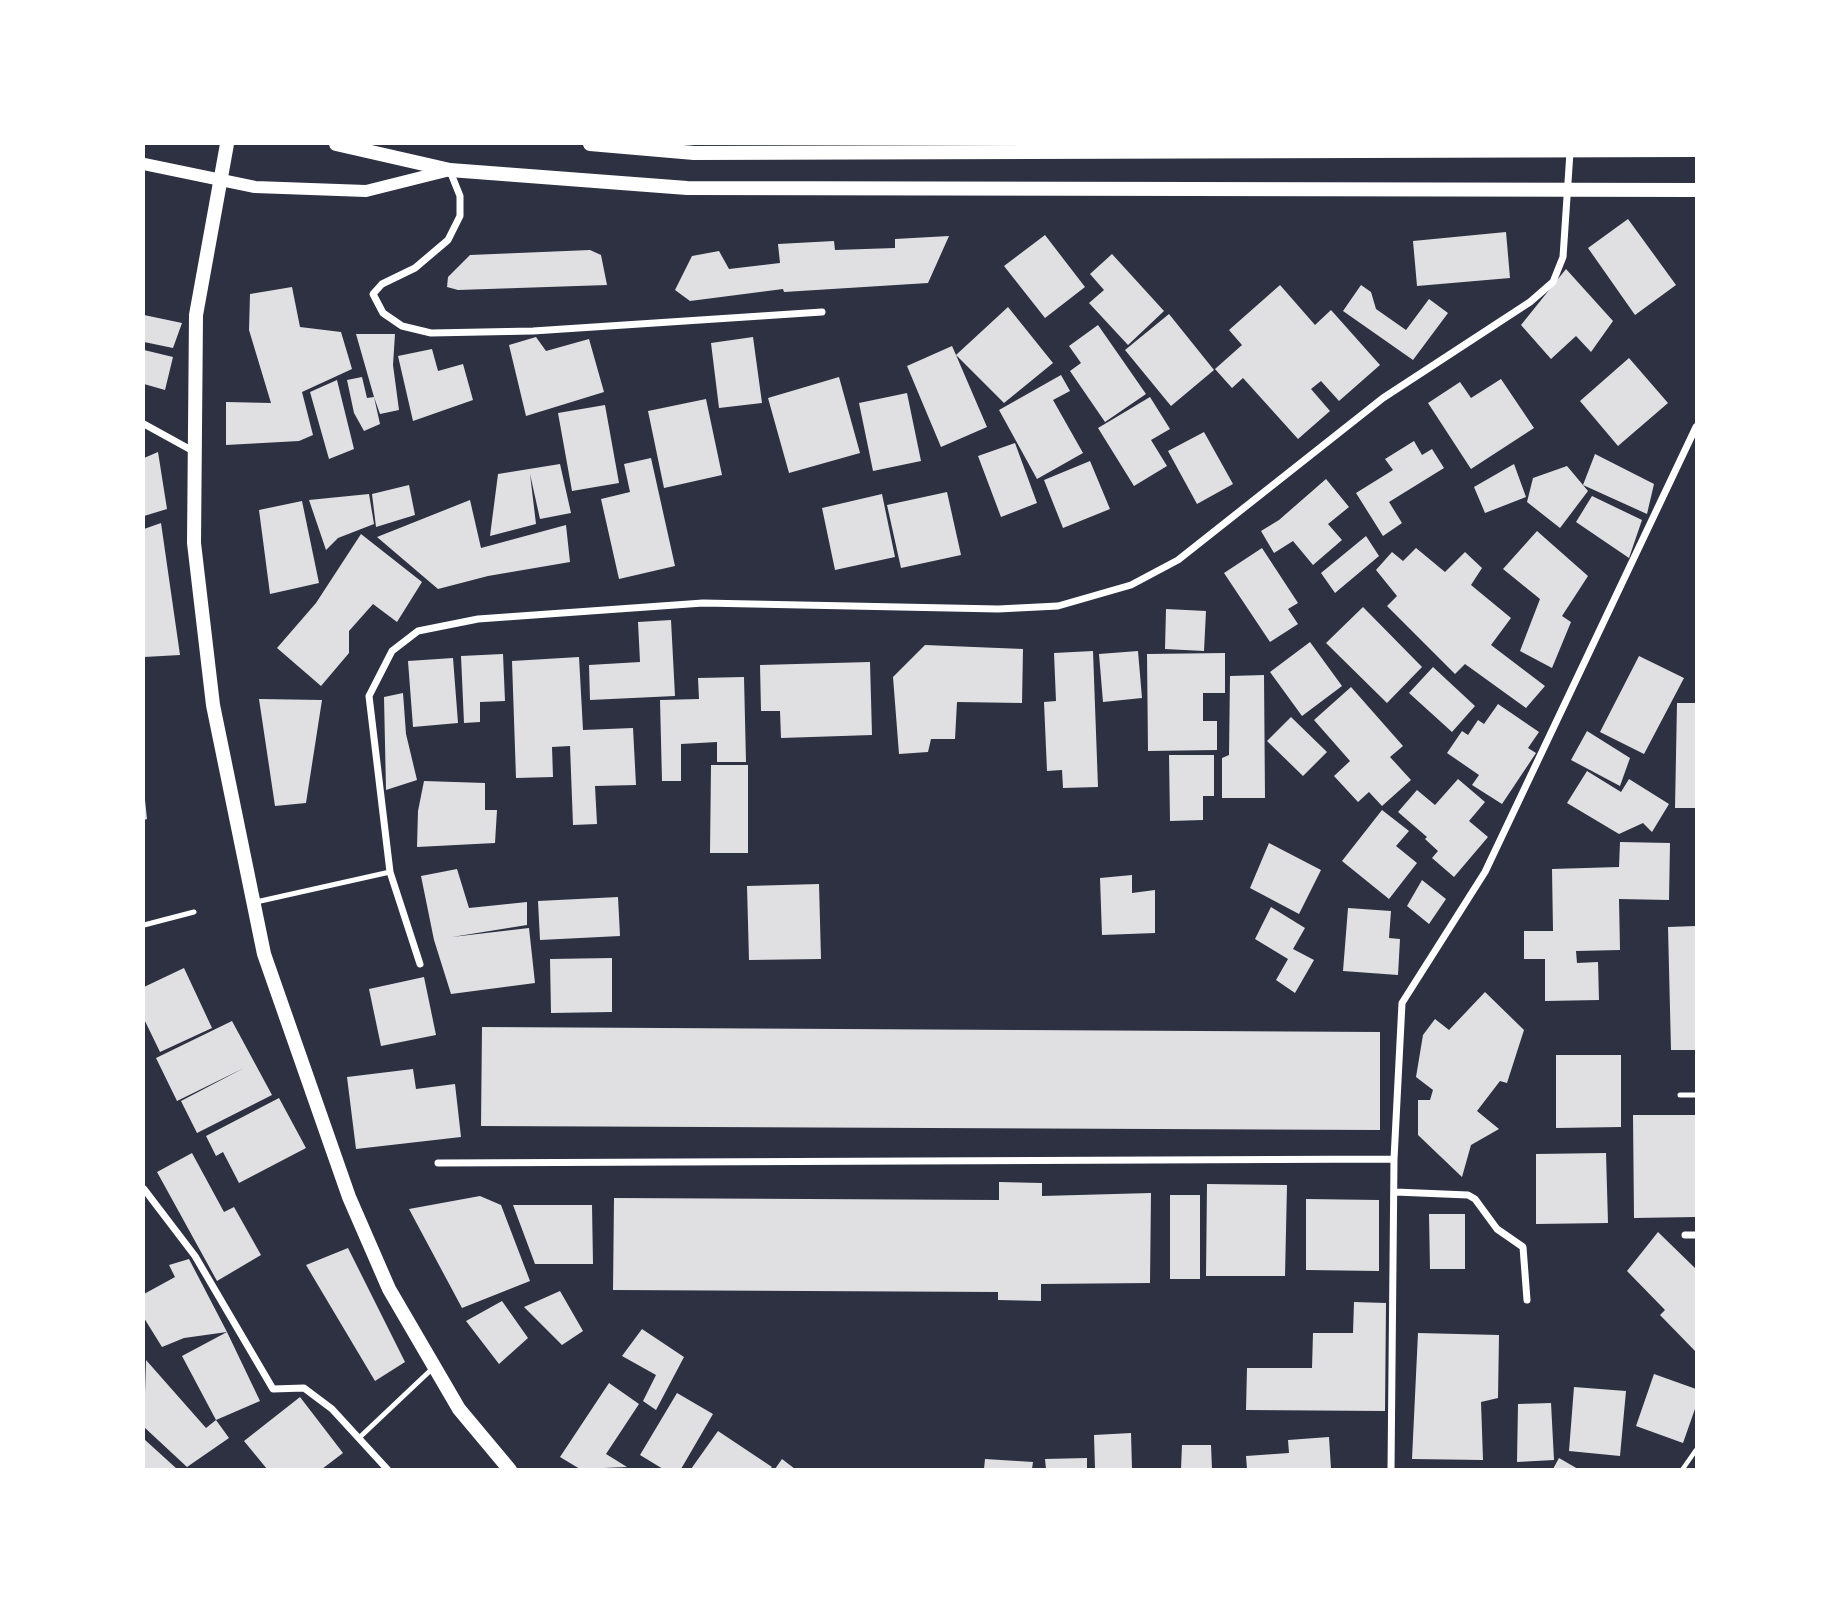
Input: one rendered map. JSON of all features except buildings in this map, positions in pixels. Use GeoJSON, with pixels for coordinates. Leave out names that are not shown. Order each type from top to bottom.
{"type":"FeatureCollection","features":[{"type":"Feature","properties":{"kind":"main road"},"geometry":{"type":"LineString","coordinates":[[227,144],[196,315],[194,544],[213,705],[264,954],[349,1197],[389,1289],[459,1409],[510,1469]]}},
{"type":"Feature","properties":{"kind":"main road"},"geometry":{"type":"LineString","coordinates":[[336,144],[450,170],[687,188],[1568,192],[1696,190]]}},
{"type":"Feature","properties":{"kind":"main road"},"geometry":{"type":"LineString","coordinates":[[590,144],[694,153],[1443,148],[1570,152],[1696,150]]}},
{"type":"Feature","properties":{"kind":"street"},"geometry":{"type":"LineString","coordinates":[[420,964],[390,872],[369,696],[392,651],[418,631],[478,619],[703,603],[998,609],[1058,607],[1131,585],[1178,560],[1383,398],[1530,302],[1553,282],[1563,257],[1570,152]]}},
{"type":"Feature","properties":{"kind":"street"},"geometry":{"type":"LineString","coordinates":[[144,164],[256,187],[366,191],[450,170],[460,196],[460,216],[448,240],[415,268],[382,284],[373,294],[383,313],[402,326],[431,333],[533,331],[822,312]]}},
{"type":"Feature","properties":{"kind":"street"},"geometry":{"type":"LineString","coordinates":[[144,424],[193,451]]}},
{"type":"Feature","properties":{"kind":"street"},"geometry":{"type":"LineString","coordinates":[[1391,1469],[1394,1159],[1402,1003],[1485,872],[1696,427]]}},
{"type":"Feature","properties":{"kind":"street"},"geometry":{"type":"LineString","coordinates":[[438,1163],[1394,1159]]}},
{"type":"Feature","properties":{"kind":"street"},"geometry":{"type":"LineString","coordinates":[[144,1189],[195,1256],[273,1389],[304,1388],[360,1437],[388,1469]]}},
{"type":"Feature","properties":{"kind":"street"},"geometry":{"type":"LineString","coordinates":[[1395,1192],[1468,1195],[1475,1199],[1497,1229],[1523,1247],[1527,1300]]}},
{"type":"Feature","properties":{"kind":"street"},"geometry":{"type":"LineString","coordinates":[[1685,1235],[1696,1235]]}},
{"type":"Feature","properties":{"kind":"lane"},"geometry":{"type":"LineString","coordinates":[[253,902],[390,872]]}},
{"type":"Feature","properties":{"kind":"lane"},"geometry":{"type":"LineString","coordinates":[[144,925],[194,912]]}},
{"type":"Feature","properties":{"kind":"lane"},"geometry":{"type":"LineString","coordinates":[[1680,1095],[1696,1095]]}},
{"type":"Feature","properties":{"kind":"lane"},"geometry":{"type":"LineString","coordinates":[[360,1437],[433,1368]]}},
{"type":"Feature","properties":{"kind":"path"},"geometry":{"type":"LineString","coordinates":[[1682,1469],[1696,1450]]}}]}
